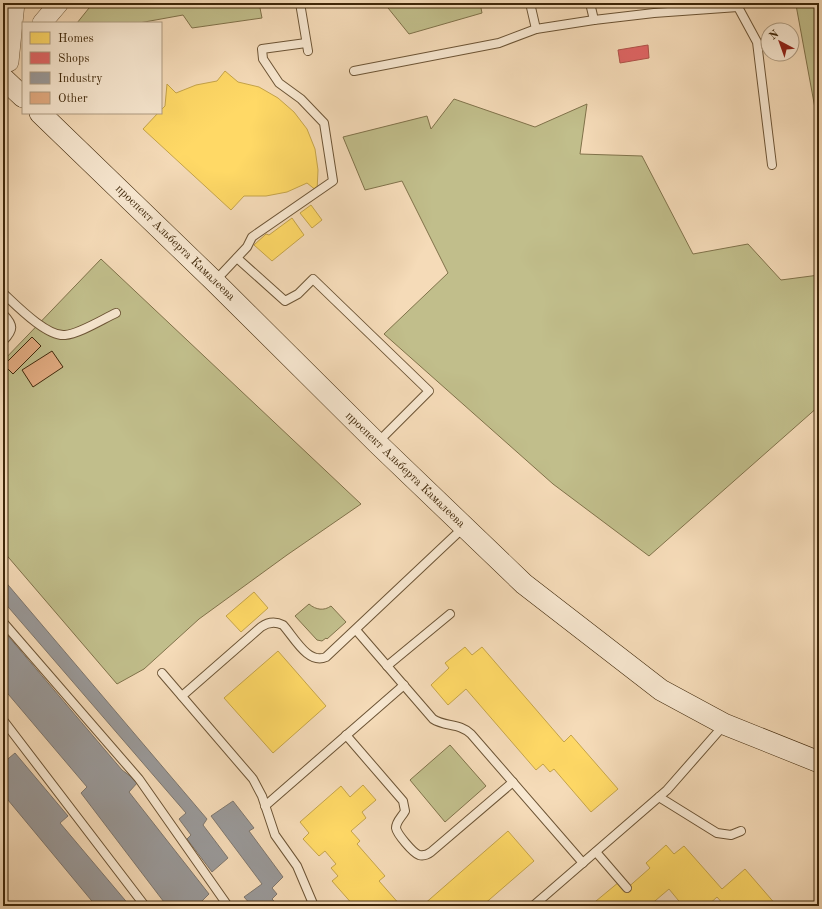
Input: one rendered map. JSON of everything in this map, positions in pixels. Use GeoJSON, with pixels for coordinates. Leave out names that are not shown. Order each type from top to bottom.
{"type":"FeatureCollection","features":[{"type":"Feature","properties":{"kind":"main road"},"geometry":{"type":"LineString","coordinates":[[5,70],[22,96]]}},
{"type":"Feature","properties":{"kind":"main road","name":"проспект Альберта Камалеева"},"geometry":{"type":"LineString","coordinates":[[41,114],[215,282],[377,443],[524,584],[661,690],[724,724],[819,762]]}},
{"type":"Feature","properties":{"kind":"street"},"geometry":{"type":"LineString","coordinates":[[5,70],[15,3]]}},
{"type":"Feature","properties":{"kind":"street"},"geometry":{"type":"LineString","coordinates":[[43,22],[59,3]]}},
{"type":"Feature","properties":{"kind":"street"},"geometry":{"type":"LineString","coordinates":[[5,70],[22,47]]}},
{"type":"Feature","properties":{"kind":"lane"},"geometry":{"type":"LineString","coordinates":[[215,282],[247,247],[252,237],[333,181],[324,123],[301,99],[279,83],[264,59],[262,50],[307,47],[300,3]]}},
{"type":"Feature","properties":{"kind":"lane"},"geometry":{"type":"LineString","coordinates":[[530,3],[536,29]]}},
{"type":"Feature","properties":{"kind":"lane"},"geometry":{"type":"LineString","coordinates":[[590,3],[594,20]]}},
{"type":"Feature","properties":{"kind":"lane"},"geometry":{"type":"LineString","coordinates":[[354,71],[499,42],[536,29],[654,13],[738,7],[757,42],[772,165]]}},
{"type":"Feature","properties":{"kind":"lane"},"geometry":{"type":"LineString","coordinates":[[237,258],[285,301],[298,294],[313,279],[429,391],[377,443]]}},
{"type":"Feature","properties":{"kind":"lane"},"geometry":{"type":"LineString","coordinates":[[3,293],[26,315],[54,334],[66,335],[79,331],[116,313]]}},
{"type":"Feature","properties":{"kind":"lane"},"geometry":{"type":"LineString","coordinates":[[3,314],[9,320],[11,325],[9,335],[3,341]]}},
{"type":"Feature","properties":{"kind":"lane"},"geometry":{"type":"LineString","coordinates":[[182,696],[265,624],[275,623],[282,626],[308,655],[316,659],[324,658],[330,655],[464,527]]}},
{"type":"Feature","properties":{"kind":"lane"},"geometry":{"type":"LineString","coordinates":[[387,666],[450,614]]}},
{"type":"Feature","properties":{"kind":"lane"},"geometry":{"type":"LineString","coordinates":[[3,622],[139,779],[228,906]]}},
{"type":"Feature","properties":{"kind":"lane"},"geometry":{"type":"LineString","coordinates":[[356,630],[435,720],[441,724],[457,726],[467,730],[583,863]]}},
{"type":"Feature","properties":{"kind":"lane"},"geometry":{"type":"LineString","coordinates":[[162,673],[250,774],[260,790],[275,836],[297,866],[314,906]]}},
{"type":"Feature","properties":{"kind":"lane"},"geometry":{"type":"LineString","coordinates":[[265,806],[404,685]]}},
{"type":"Feature","properties":{"kind":"lane"},"geometry":{"type":"LineString","coordinates":[[3,720],[145,906]]}},
{"type":"Feature","properties":{"kind":"lane"},"geometry":{"type":"LineString","coordinates":[[533,906],[671,787],[724,724]]}},
{"type":"Feature","properties":{"kind":"lane"},"geometry":{"type":"LineString","coordinates":[[346,735],[405,804],[405,811],[397,823],[396,830],[413,851],[420,856],[427,855],[431,852],[512,782]]}},
{"type":"Feature","properties":{"kind":"lane"},"geometry":{"type":"LineString","coordinates":[[659,797],[717,833],[731,835],[741,831]]}},
{"type":"Feature","properties":{"kind":"lane"},"geometry":{"type":"LineString","coordinates":[[596,852],[627,888]]}},
{"type":"Feature","properties":{"kind":"shaded area"},"geometry":{"type":"Polygon","coordinates":[[[93,3],[259,3],[262,18],[192,28],[183,15],[144,22],[78,22],[93,3]]]}},
{"type":"Feature","properties":{"kind":"shaded area"},"geometry":{"type":"Polygon","coordinates":[[[384,3],[480,3],[482,13],[409,34],[384,3]]]}},
{"type":"Feature","properties":{"kind":"shaded area"},"geometry":{"type":"Polygon","coordinates":[[[797,3],[819,3],[819,130],[800,22],[796,5],[797,3]]]}},
{"type":"Feature","properties":{"kind":"shaded area"},"geometry":{"type":"Polygon","coordinates":[[[454,99],[535,127],[587,104],[580,154],[642,156],[693,254],[748,244],[781,280],[819,275],[819,406],[649,556],[553,484],[384,334],[448,273],[402,181],[365,190],[343,137],[427,116],[431,129],[454,99]]]}},
{"type":"Feature","properties":{"kind":"shaded area"},"geometry":{"type":"Polygon","coordinates":[[[101,259],[361,504],[287,555],[199,619],[144,669],[117,684],[3,551],[3,361],[101,259]]]}},
{"type":"Feature","properties":{"kind":"shaded area"},"geometry":{"type":"Polygon","coordinates":[[[309,604],[314,608],[320,609],[326,609],[331,606],[346,622],[327,639],[326,638],[322,641],[317,640],[295,616],[309,604]]]}},
{"type":"Feature","properties":{"kind":"shaded area"},"geometry":{"type":"Polygon","coordinates":[[[450,745],[486,786],[445,822],[410,780],[450,745]]]}},
{"type":"Feature","properties":{"kind":"building: Homes"},"geometry":{"type":"Polygon","coordinates":[[[225,71],[238,82],[259,87],[278,98],[294,112],[307,129],[315,149],[318,170],[317,191],[307,183],[287,192],[266,196],[244,196],[231,210],[143,129],[157,114],[162,114],[162,109],[165,106],[167,84],[176,93],[196,85],[217,81],[225,71]]]}},
{"type":"Feature","properties":{"kind":"building: Homes"},"geometry":{"type":"Polygon","coordinates":[[[311,205],[322,220],[312,228],[300,213],[311,205]]]}},
{"type":"Feature","properties":{"kind":"building: Homes"},"geometry":{"type":"Polygon","coordinates":[[[292,218],[304,235],[272,261],[254,245],[266,234],[269,235],[292,218]]]}},
{"type":"Feature","properties":{"kind":"building: Homes"},"geometry":{"type":"Polygon","coordinates":[[[254,592],[268,608],[241,632],[226,616],[254,592]]]}},
{"type":"Feature","properties":{"kind":"building: Homes"},"geometry":{"type":"Polygon","coordinates":[[[465,647],[472,655],[482,647],[564,742],[571,735],[618,789],[591,812],[554,769],[550,772],[543,764],[536,770],[466,689],[448,705],[431,685],[449,668],[445,663],[465,647]]]}},
{"type":"Feature","properties":{"kind":"building: Homes"},"geometry":{"type":"Polygon","coordinates":[[[278,651],[326,706],[273,753],[224,698],[278,651]]]}},
{"type":"Feature","properties":{"kind":"building: Homes"},"geometry":{"type":"Polygon","coordinates":[[[363,785],[376,800],[362,812],[366,818],[351,831],[360,841],[357,844],[385,876],[379,881],[401,906],[354,906],[332,881],[338,876],[331,868],[336,864],[325,851],[319,856],[303,839],[309,833],[300,822],[341,786],[350,797],[363,785]]]}},
{"type":"Feature","properties":{"kind":"building: Homes"},"geometry":{"type":"Polygon","coordinates":[[[508,831],[534,861],[482,906],[422,906],[508,831]]]}},
{"type":"Feature","properties":{"kind":"building: Homes"},"geometry":{"type":"Polygon","coordinates":[[[666,845],[674,854],[684,846],[722,889],[745,869],[777,906],[725,906],[717,897],[707,906],[683,906],[669,889],[649,906],[590,906],[619,882],[625,890],[650,868],[646,863],[666,845]]]}},
{"type":"Feature","properties":{"kind":"building: Shops"},"geometry":{"type":"Polygon","coordinates":[[[648,45],[649,58],[620,63],[618,50],[648,45]]]}},
{"type":"Feature","properties":{"kind":"building: Industry"},"geometry":{"type":"Polygon","coordinates":[[[3,579],[207,819],[203,825],[228,858],[212,872],[187,839],[191,835],[179,819],[186,813],[3,601],[3,579]]]}},
{"type":"Feature","properties":{"kind":"building: Industry"},"geometry":{"type":"Polygon","coordinates":[[[3,630],[122,770],[138,782],[129,792],[209,894],[202,901],[207,906],[167,906],[81,793],[87,787],[3,688],[3,630]]]}},
{"type":"Feature","properties":{"kind":"building: Industry"},"geometry":{"type":"Polygon","coordinates":[[[15,753],[68,816],[60,823],[130,906],[96,906],[3,794],[3,763],[15,753]]]}},
{"type":"Feature","properties":{"kind":"building: Industry"},"geometry":{"type":"Polygon","coordinates":[[[233,801],[254,828],[249,831],[283,877],[272,888],[277,894],[272,899],[279,906],[252,906],[244,897],[262,884],[211,816],[233,801]]]}},
{"type":"Feature","properties":{"kind":"building: Other"},"geometry":{"type":"Polygon","coordinates":[[[32,337],[41,346],[13,374],[4,365],[32,337]]]}},
{"type":"Feature","properties":{"kind":"building: Other"},"geometry":{"type":"Polygon","coordinates":[[[52,351],[63,367],[33,387],[22,370],[52,351]]]}}]}
